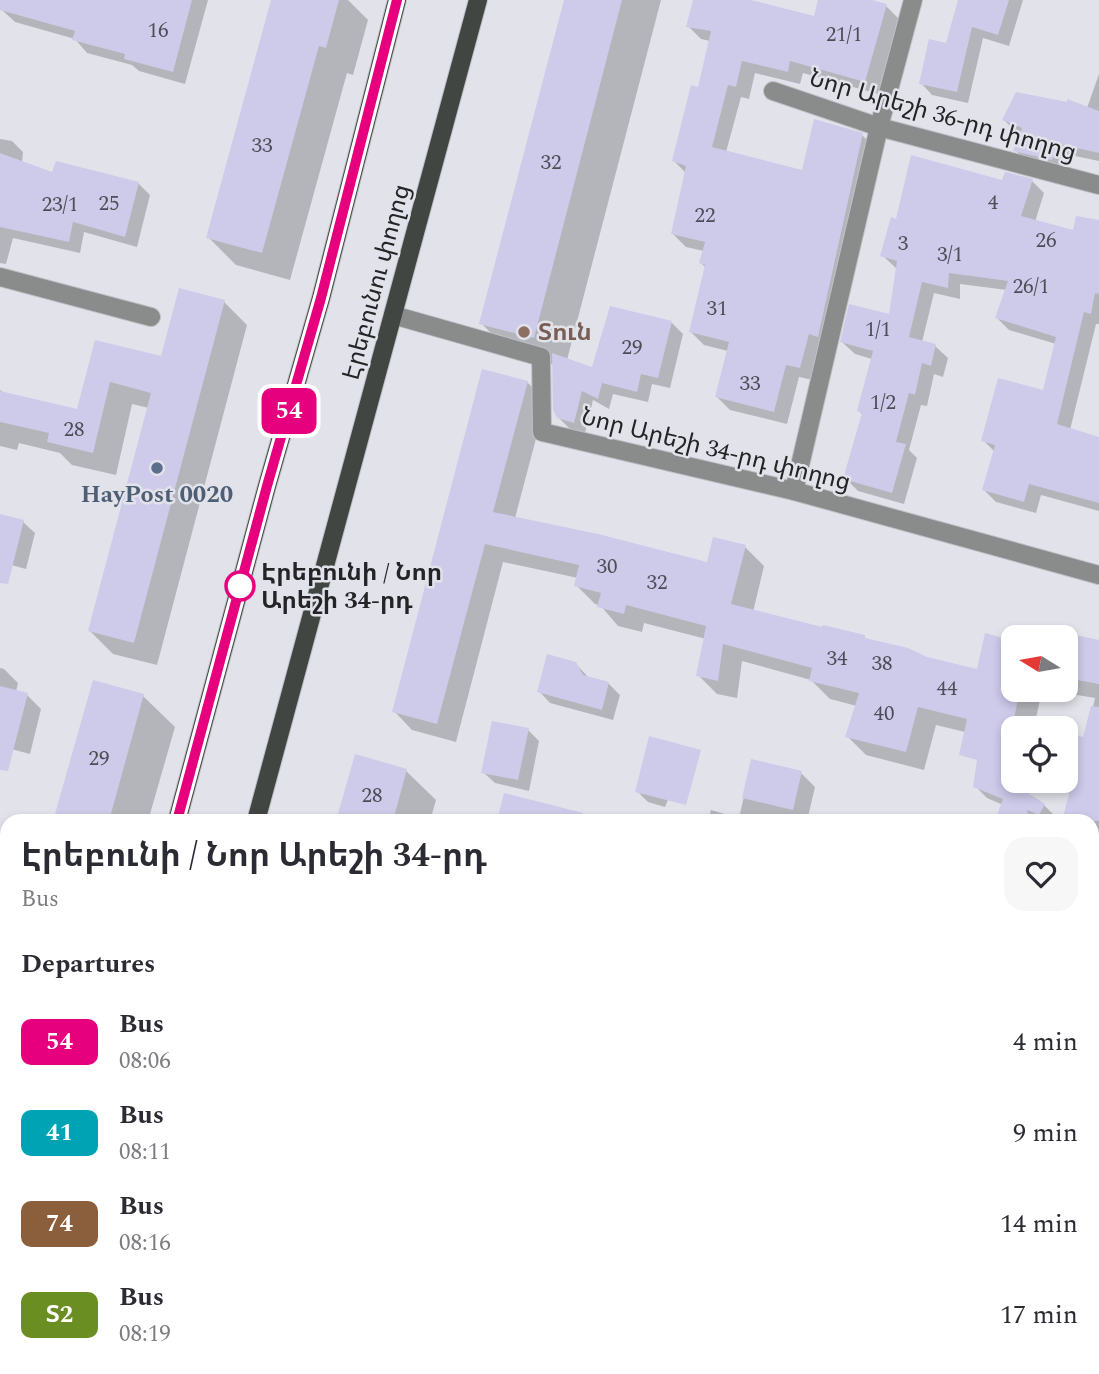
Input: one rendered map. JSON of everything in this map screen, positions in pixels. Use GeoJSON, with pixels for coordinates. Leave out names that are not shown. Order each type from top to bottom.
{"type":"FeatureCollection","features":[{"type":"Feature","properties":{"kind":"main road","name":"Էրեբունու փողոց"},"geometry":{"type":"LineString","coordinates":[[179,814],[263,499],[321,298],[397,0]]}},
{"type":"Feature","properties":{"kind":"main road","name":"Էրեբունու փողոց"},"geometry":{"type":"LineString","coordinates":[[258,814],[478,0]]}},
{"type":"Feature","properties":{"kind":"street"},"geometry":{"type":"LineString","coordinates":[[794,491],[879,127],[913,0]]}},
{"type":"Feature","properties":{"kind":"street","name":"Նոր Արեշի 36-րդ փողոց"},"geometry":{"type":"LineString","coordinates":[[773,91],[879,127],[1099,185]]}},
{"type":"Feature","properties":{"kind":"street"},"geometry":{"type":"LineString","coordinates":[[0,277],[151,317]]}},
{"type":"Feature","properties":{"kind":"street","name":"Նոր Արեշի 34-րդ փողոց"},"geometry":{"type":"LineString","coordinates":[[393,315],[541,357],[542,432],[794,491],[1099,575]]}},
{"type":"Feature","properties":{"kind":"building"},"geometry":{"type":"Polygon","coordinates":[[[0,0],[192,0],[173,72],[124,59],[125,54],[72,40],[75,31],[0,10],[0,0]]]}},
{"type":"Feature","properties":{"kind":"building"},"geometry":{"type":"Polygon","coordinates":[[[271,0],[339,0],[326,48],[319,46],[262,253],[206,238],[271,0]]]}},
{"type":"Feature","properties":{"kind":"building"},"geometry":{"type":"Polygon","coordinates":[[[564,0],[622,0],[534,338],[479,324],[564,0]]]}},
{"type":"Feature","properties":{"kind":"building"},"geometry":{"type":"Polygon","coordinates":[[[693,0],[751,0],[814,16],[818,0],[872,0],[887,4],[865,82],[790,61],[788,72],[742,61],[736,87],[728,85],[712,147],[802,170],[814,119],[863,133],[818,337],[809,334],[800,368],[786,365],[774,412],[715,397],[729,342],[689,332],[705,265],[699,263],[705,242],[671,234],[686,166],[672,161],[691,85],[698,87],[711,31],[686,27],[693,0]]]}},
{"type":"Feature","properties":{"kind":"building"},"geometry":{"type":"Polygon","coordinates":[[[958,0],[1009,0],[998,35],[972,27],[957,92],[919,84],[929,39],[946,43],[958,0]]]}},
{"type":"Feature","properties":{"kind":"building"},"geometry":{"type":"Polygon","coordinates":[[[1016,92],[1067,102],[1067,99],[1099,111],[1099,153],[1058,144],[1052,160],[1013,151],[1022,128],[1002,120],[1016,92]]]}},
{"type":"Feature","properties":{"kind":"building"},"geometry":{"type":"Polygon","coordinates":[[[0,153],[52,172],[56,161],[139,182],[125,237],[73,222],[69,242],[0,227],[0,153]]]}},
{"type":"Feature","properties":{"kind":"building"},"geometry":{"type":"Polygon","coordinates":[[[911,155],[1002,180],[1005,172],[1033,179],[1021,216],[1073,230],[1076,216],[1099,220],[1099,294],[1095,293],[1091,314],[1084,312],[1057,424],[1099,437],[1099,503],[1029,484],[1024,502],[982,490],[995,445],[981,441],[998,378],[1043,390],[1056,337],[995,318],[1008,281],[949,273],[948,288],[922,282],[909,337],[936,344],[931,366],[922,363],[915,395],[909,393],[896,442],[906,444],[892,493],[843,479],[862,413],[857,411],[873,351],[840,342],[849,304],[889,314],[897,261],[880,256],[891,217],[896,219],[911,155]]]}},
{"type":"Feature","properties":{"kind":"building"},"geometry":{"type":"Polygon","coordinates":[[[179,288],[225,300],[134,643],[88,631],[151,393],[110,382],[93,453],[47,442],[49,433],[0,422],[0,391],[77,409],[95,340],[161,356],[179,288]]]}},
{"type":"Feature","properties":{"kind":"building"},"geometry":{"type":"Polygon","coordinates":[[[610,306],[672,321],[658,378],[641,374],[637,392],[602,383],[598,399],[582,391],[574,423],[557,418],[553,410],[552,353],[592,367],[610,306]]]}},
{"type":"Feature","properties":{"kind":"building"},"geometry":{"type":"Polygon","coordinates":[[[482,369],[528,381],[493,512],[598,534],[707,562],[713,537],[746,545],[731,604],[865,635],[865,638],[908,648],[927,657],[977,669],[985,633],[1001,638],[1001,702],[1017,702],[1015,716],[1001,716],[1001,793],[1028,793],[1045,804],[1040,814],[1027,810],[1028,814],[998,814],[1003,799],[973,787],[977,760],[959,755],[967,719],[918,707],[906,752],[845,737],[859,693],[809,681],[812,668],[723,644],[718,681],[696,676],[706,626],[626,605],[624,614],[597,607],[601,593],[574,586],[579,565],[485,544],[437,724],[392,712],[482,369]]]}},
{"type":"Feature","properties":{"kind":"building"},"geometry":{"type":"Polygon","coordinates":[[[0,514],[24,520],[8,584],[0,583],[0,514]]]}},
{"type":"Feature","properties":{"kind":"building"},"geometry":{"type":"Polygon","coordinates":[[[1078,636],[1099,640],[1099,684],[1078,680],[1078,636]]]}},
{"type":"Feature","properties":{"kind":"building"},"geometry":{"type":"Polygon","coordinates":[[[547,654],[576,662],[583,675],[609,682],[602,710],[537,692],[547,654]]]}},
{"type":"Feature","properties":{"kind":"building"},"geometry":{"type":"Polygon","coordinates":[[[93,680],[144,694],[111,814],[55,814],[93,680]]]}},
{"type":"Feature","properties":{"kind":"building"},"geometry":{"type":"Polygon","coordinates":[[[0,686],[28,693],[8,771],[0,770],[0,686]]]}},
{"type":"Feature","properties":{"kind":"building"},"geometry":{"type":"Polygon","coordinates":[[[1091,706],[1099,707],[1099,814],[1064,814],[1069,793],[1078,793],[1078,736],[1083,737],[1091,706]]]}},
{"type":"Feature","properties":{"kind":"building"},"geometry":{"type":"Polygon","coordinates":[[[492,721],[529,728],[518,780],[481,773],[492,721]]]}},
{"type":"Feature","properties":{"kind":"building"},"geometry":{"type":"Polygon","coordinates":[[[649,736],[701,750],[686,805],[635,792],[649,736]]]}},
{"type":"Feature","properties":{"kind":"building"},"geometry":{"type":"Polygon","coordinates":[[[355,754],[407,769],[395,814],[338,814],[355,754]]]}},
{"type":"Feature","properties":{"kind":"building"},"geometry":{"type":"Polygon","coordinates":[[[751,759],[802,771],[793,810],[742,798],[751,759]]]}},
{"type":"Feature","properties":{"kind":"building"},"geometry":{"type":"Polygon","coordinates":[[[504,793],[583,813],[583,814],[499,814],[504,793]]]}},
{"type":"Feature","properties":{"kind":"bus line","name":"54"},"geometry":{"type":"LineString","coordinates":[[179,814],[267,486],[321,298],[397,0]]}},
{"type":"Feature","properties":{"kind":"place","name":"Տուն"},"geometry":{"type":"Point","coordinates":[524,332]}},
{"type":"Feature","properties":{"kind":"place","name":"HayPost 0020"},"geometry":{"type":"Point","coordinates":[157,468]}},
{"type":"Feature","properties":{"kind":"place","name":"Էրեբունի / Նոր Արեշի 34-րդ"},"geometry":{"type":"Point","coordinates":[240,586]}}]}
